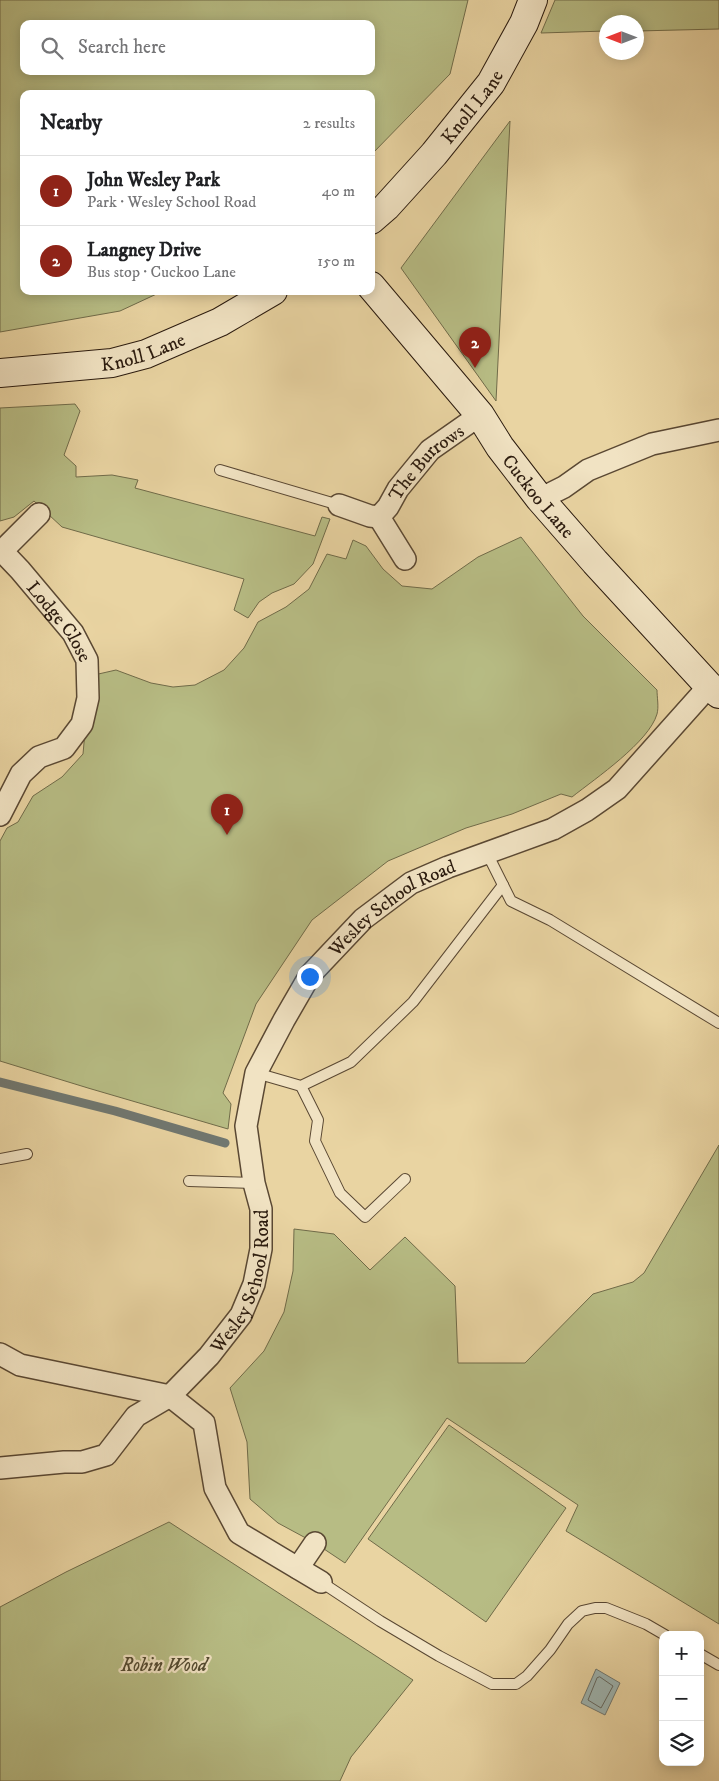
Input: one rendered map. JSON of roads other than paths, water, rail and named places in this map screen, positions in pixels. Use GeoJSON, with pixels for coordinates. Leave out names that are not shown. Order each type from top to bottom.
{"type":"FeatureCollection","features":[{"type":"Feature","properties":{"kind":"street","name":"Knoll Lane"},"geometry":{"type":"LineString","coordinates":[[375,217],[434,154],[490,83],[524,23],[533,0]]}},
{"type":"Feature","properties":{"kind":"street","name":"Cuckoo Lane"},"geometry":{"type":"LineString","coordinates":[[375,291],[480,415],[500,447],[540,499],[595,562],[714,690]]}},
{"type":"Feature","properties":{"kind":"street","name":"Knoll Lane"},"geometry":{"type":"LineString","coordinates":[[0,373],[112,364],[146,354],[220,322],[266,295]]}},
{"type":"Feature","properties":{"kind":"street","name":"The Burrows"},"geometry":{"type":"LineString","coordinates":[[379,517],[388,507],[398,489],[430,450],[480,415]]}},
{"type":"Feature","properties":{"kind":"street"},"geometry":{"type":"LineString","coordinates":[[540,499],[588,470],[652,444],[719,430]]}},
{"type":"Feature","properties":{"kind":"street","name":"The Burrows"},"geometry":{"type":"LineString","coordinates":[[339,505],[370,516],[379,517]]}},
{"type":"Feature","properties":{"kind":"street","name":"Lodge Close"},"geometry":{"type":"LineString","coordinates":[[0,815],[20,774],[39,757],[64,748],[82,724],[88,698],[87,660],[73,633],[1,550],[39,514]]}},
{"type":"Feature","properties":{"kind":"street","name":"The Burrows"},"geometry":{"type":"LineString","coordinates":[[379,517],[405,559]]}},
{"type":"Feature","properties":{"kind":"street","name":"Wesley School Road"},"geometry":{"type":"LineString","coordinates":[[0,1468],[82,1462],[106,1455],[136,1416],[170,1396],[225,1337],[241,1315],[254,1284],[261,1249],[261,1209],[254,1183],[246,1126],[256,1073],[310,975],[363,918],[411,883],[448,867],[552,829],[587,810],[617,789],[714,690]]}},
{"type":"Feature","properties":{"kind":"street"},"geometry":{"type":"LineString","coordinates":[[0,1354],[20,1365],[170,1396],[204,1422],[215,1488],[238,1532],[321,1582]]}},
{"type":"Feature","properties":{"kind":"street"},"geometry":{"type":"LineString","coordinates":[[298,1568],[315,1543]]}},
{"type":"Feature","properties":{"kind":"lane"},"geometry":{"type":"LineString","coordinates":[[220,470],[339,505]]}},
{"type":"Feature","properties":{"kind":"lane"},"geometry":{"type":"LineString","coordinates":[[487,853],[511,901],[550,920],[719,1023]]}},
{"type":"Feature","properties":{"kind":"lane"},"geometry":{"type":"LineString","coordinates":[[256,1073],[301,1086],[352,1062],[413,1002],[503,885]]}},
{"type":"Feature","properties":{"kind":"lane"},"geometry":{"type":"LineString","coordinates":[[301,1086],[318,1120],[315,1141],[340,1193],[365,1217],[405,1179]]}},
{"type":"Feature","properties":{"kind":"lane"},"geometry":{"type":"LineString","coordinates":[[0,1159],[27,1154]]}},
{"type":"Feature","properties":{"kind":"lane"},"geometry":{"type":"LineString","coordinates":[[189,1180],[254,1183]]}},
{"type":"Feature","properties":{"kind":"lane"},"geometry":{"type":"LineString","coordinates":[[321,1582],[380,1621],[439,1656],[492,1684],[516,1684],[527,1676],[550,1650],[568,1624],[582,1611],[606,1608],[646,1624],[659,1632]]}},
{"type":"Feature","properties":{"kind":"lane"},"geometry":{"type":"LineString","coordinates":[[704,1656],[719,1665]]}},
{"type":"Feature","properties":{"kind":"water"},"geometry":{"type":"Polygon","coordinates":[[[596,1669],[620,1683],[605,1715],[581,1703],[596,1669]]]}},
{"type":"Feature","properties":{"kind":"waterway"},"geometry":{"type":"LineString","coordinates":[[0,1082],[115,1111],[225,1143]]}},
{"type":"Feature","properties":{"kind":"place","name":"Langney Drive"},"geometry":{"type":"Point","coordinates":[475,368]}},
{"type":"Feature","properties":{"kind":"place","name":"John Wesley Park"},"geometry":{"type":"Point","coordinates":[227,835]}},
{"type":"Feature","properties":{"kind":"park label","name":"Robin Wood"},"geometry":{"type":"Point","coordinates":[164,1664]}}]}
